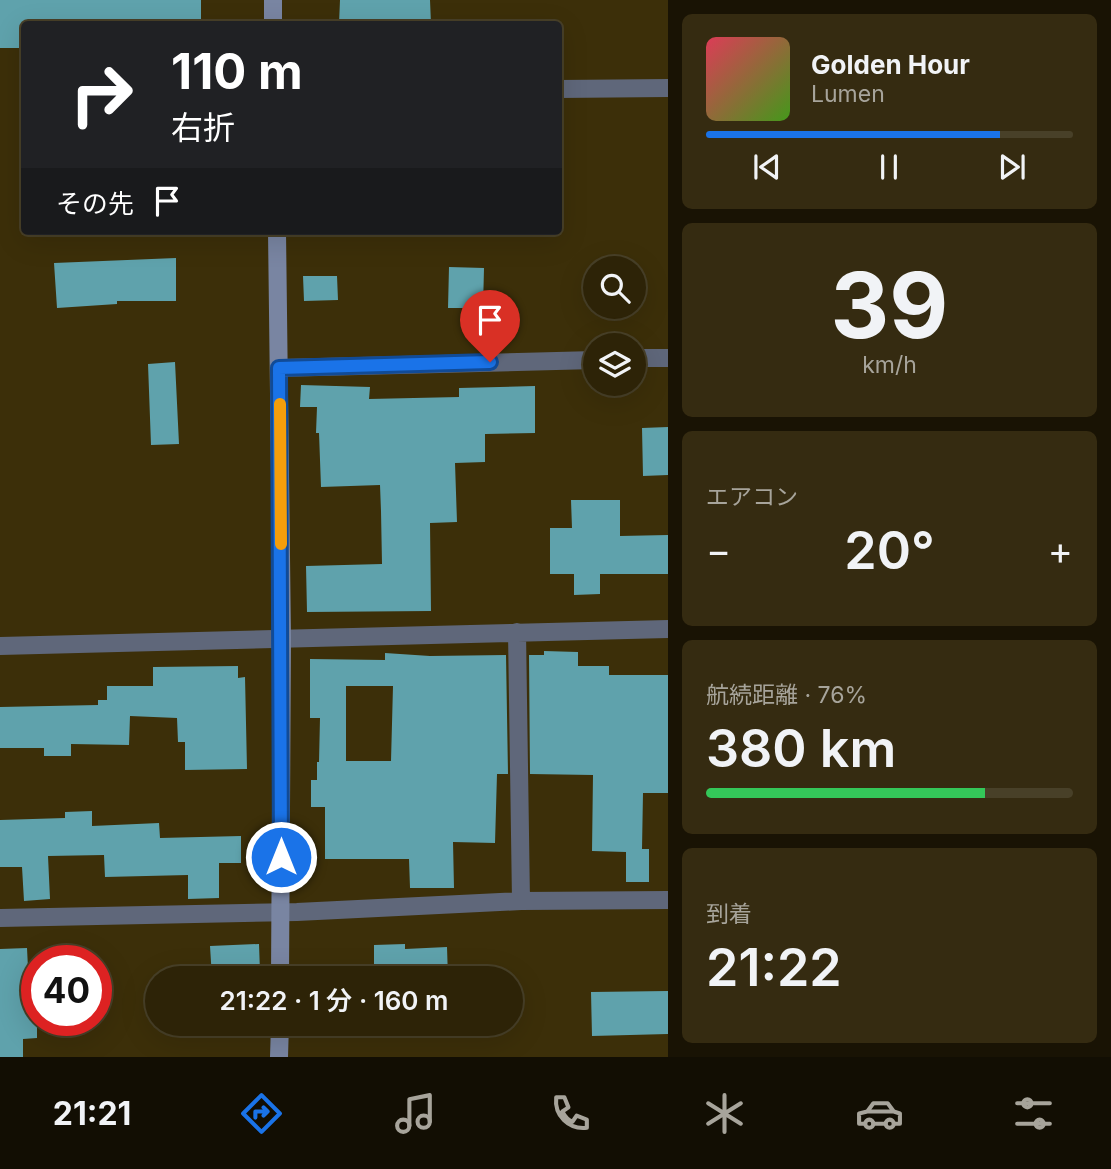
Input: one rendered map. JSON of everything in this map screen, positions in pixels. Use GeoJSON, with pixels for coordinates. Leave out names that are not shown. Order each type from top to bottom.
{"type":"FeatureCollection","features":[{"type":"Feature","properties":{"kind":"street"},"geometry":{"type":"LineString","coordinates":[[272,0],[273,21]]}},
{"type":"Feature","properties":{"kind":"street"},"geometry":{"type":"LineString","coordinates":[[562,89],[668,88]]}},
{"type":"Feature","properties":{"kind":"street"},"geometry":{"type":"LineString","coordinates":[[277,235],[282,638],[280,966]]}},
{"type":"Feature","properties":{"kind":"street"},"geometry":{"type":"LineString","coordinates":[[646,358],[668,358]]}},
{"type":"Feature","properties":{"kind":"street"},"geometry":{"type":"LineString","coordinates":[[279,368],[583,359]]}},
{"type":"Feature","properties":{"kind":"street"},"geometry":{"type":"LineString","coordinates":[[0,646],[668,629]]}},
{"type":"Feature","properties":{"kind":"street"},"geometry":{"type":"LineString","coordinates":[[517,632],[522,901]]}},
{"type":"Feature","properties":{"kind":"street"},"geometry":{"type":"LineString","coordinates":[[0,918],[281,911],[522,901],[668,900]]}},
{"type":"Feature","properties":{"kind":"street"},"geometry":{"type":"LineString","coordinates":[[279,1057],[280,1036]]}},
{"type":"Feature","properties":{"kind":"building"},"geometry":{"type":"Polygon","coordinates":[[[0,0],[201,0],[201,21],[21,21],[21,48],[0,48],[0,0]]]}},
{"type":"Feature","properties":{"kind":"building"},"geometry":{"type":"Polygon","coordinates":[[[340,0],[430,0],[431,21],[339,21],[340,0]]]}},
{"type":"Feature","properties":{"kind":"building"},"geometry":{"type":"Polygon","coordinates":[[[176,258],[176,301],[117,301],[117,304],[57,308],[54,263],[176,258]]]}},
{"type":"Feature","properties":{"kind":"building"},"geometry":{"type":"Polygon","coordinates":[[[449,267],[484,268],[483,308],[448,308],[449,267]]]}},
{"type":"Feature","properties":{"kind":"building"},"geometry":{"type":"Polygon","coordinates":[[[303,276],[337,276],[338,300],[304,301],[303,276]]]}},
{"type":"Feature","properties":{"kind":"building"},"geometry":{"type":"Polygon","coordinates":[[[175,362],[179,444],[151,445],[148,364],[175,362]]]}},
{"type":"Feature","properties":{"kind":"building"},"geometry":{"type":"Polygon","coordinates":[[[301,385],[370,387],[369,399],[459,397],[459,388],[535,386],[535,433],[485,434],[485,462],[455,463],[457,522],[430,523],[431,611],[307,612],[306,566],[382,564],[381,511],[380,485],[321,487],[319,433],[316,433],[317,407],[300,407],[301,385]]]}},
{"type":"Feature","properties":{"kind":"building"},"geometry":{"type":"Polygon","coordinates":[[[668,427],[668,475],[643,476],[642,428],[668,427]]]}},
{"type":"Feature","properties":{"kind":"building"},"geometry":{"type":"Polygon","coordinates":[[[571,500],[620,500],[620,536],[668,535],[668,574],[600,574],[600,594],[574,595],[574,574],[550,574],[550,528],[572,528],[571,500]]]}},
{"type":"Feature","properties":{"kind":"building"},"geometry":{"type":"Polygon","coordinates":[[[544,651],[578,652],[578,666],[609,666],[609,675],[668,675],[668,793],[643,793],[642,849],[649,849],[649,882],[626,882],[626,852],[592,851],[593,775],[530,774],[529,655],[544,655],[544,651]]]}},
{"type":"Feature","properties":{"kind":"building"},"geometry":{"type":"Polygon","coordinates":[[[385,653],[430,656],[506,655],[508,774],[497,774],[495,843],[453,842],[454,888],[410,888],[409,859],[325,859],[325,807],[311,807],[311,780],[317,780],[319,762],[320,718],[310,718],[310,659],[385,660],[385,653]],[[346,686],[346,761],[391,761],[393,686],[346,686]]]}},
{"type":"Feature","properties":{"kind":"building"},"geometry":{"type":"Polygon","coordinates":[[[238,666],[238,678],[245,677],[247,769],[185,770],[185,742],[178,742],[177,718],[130,716],[129,745],[71,744],[71,756],[44,756],[44,748],[0,748],[0,707],[98,705],[98,700],[107,700],[107,686],[153,686],[153,667],[238,666]]]}},
{"type":"Feature","properties":{"kind":"building"},"geometry":{"type":"Polygon","coordinates":[[[92,811],[92,826],[159,823],[160,838],[241,836],[241,863],[219,863],[219,898],[188,899],[188,875],[105,877],[104,855],[48,856],[50,899],[24,901],[22,867],[0,867],[0,820],[65,818],[65,812],[92,811]]]}},
{"type":"Feature","properties":{"kind":"building"},"geometry":{"type":"Polygon","coordinates":[[[259,944],[260,966],[211,966],[210,946],[259,944]]]}},
{"type":"Feature","properties":{"kind":"building"},"geometry":{"type":"Polygon","coordinates":[[[405,944],[405,949],[447,947],[448,966],[374,966],[374,945],[405,944]]]}},
{"type":"Feature","properties":{"kind":"building"},"geometry":{"type":"Polygon","coordinates":[[[21,948],[21,1036],[37,1036],[23,1039],[23,1057],[0,1057],[0,949],[21,948]]]}},
{"type":"Feature","properties":{"kind":"building"},"geometry":{"type":"Polygon","coordinates":[[[668,991],[668,1034],[592,1036],[591,992],[668,991]]]}},
{"type":"Feature","properties":{"kind":"slow traffic"},"geometry":{"type":"LineString","coordinates":[[280,404],[281,544]]}},
{"type":"Feature","properties":{"kind":"route"},"geometry":{"type":"LineString","coordinates":[[281,857],[279,368],[490,362]]}}]}
